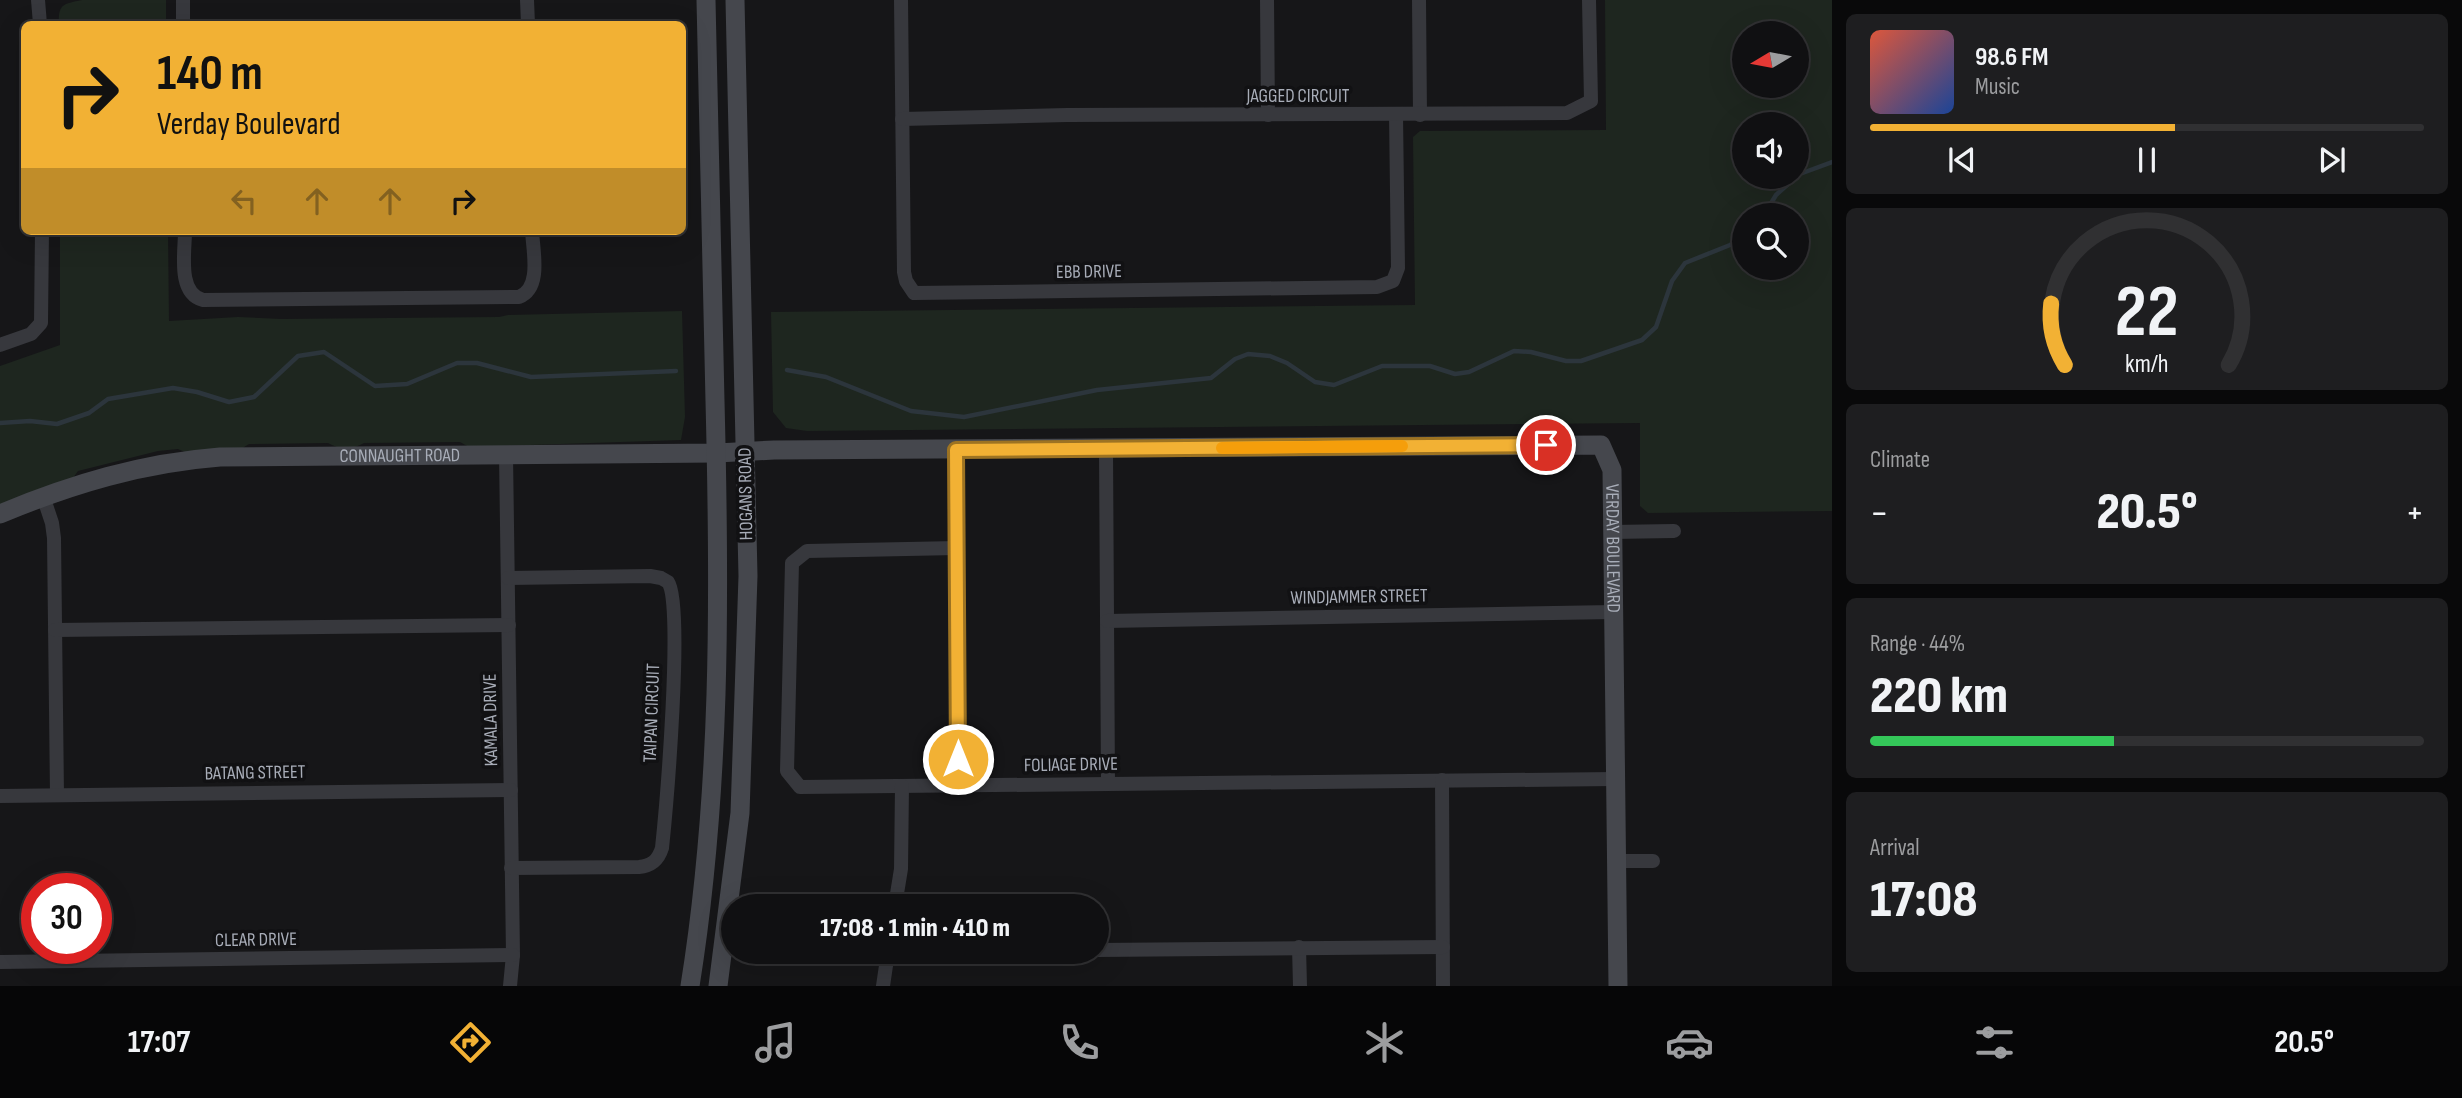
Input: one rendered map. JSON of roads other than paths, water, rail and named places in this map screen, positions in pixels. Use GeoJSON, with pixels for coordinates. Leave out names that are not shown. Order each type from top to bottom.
{"type":"FeatureCollection","features":[{"type":"Feature","properties":{"kind":"street"},"geometry":{"type":"LineString","coordinates":[[38,0],[40,21]]}},
{"type":"Feature","properties":{"kind":"street"},"geometry":{"type":"LineString","coordinates":[[183,0],[183,21]]}},
{"type":"Feature","properties":{"kind":"street"},"geometry":{"type":"LineString","coordinates":[[527,0],[528,21]]}},
{"type":"Feature","properties":{"kind":"street","name":"HOGANS ROAD"},"geometry":{"type":"LineString","coordinates":[[690,986],[702,899],[714,759],[719,627],[706,0]]}},
{"type":"Feature","properties":{"kind":"street","name":"HOGANS ROAD"},"geometry":{"type":"LineString","coordinates":[[718,986],[740,813],[748,576],[735,0]]}},
{"type":"Feature","properties":{"kind":"street","name":"EBB DRIVE"},"geometry":{"type":"LineString","coordinates":[[901,0],[904,272],[914,293],[1377,287],[1393,281],[1398,268],[1396,114]]}},
{"type":"Feature","properties":{"kind":"street"},"geometry":{"type":"LineString","coordinates":[[1267,0],[1268,115]]}},
{"type":"Feature","properties":{"kind":"street"},"geometry":{"type":"LineString","coordinates":[[1419,0],[1420,115]]}},
{"type":"Feature","properties":{"kind":"street","name":"JAGGED CIRCUIT"},"geometry":{"type":"LineString","coordinates":[[902,119],[1067,115],[1567,113],[1591,101],[1589,0]]}},
{"type":"Feature","properties":{"kind":"street"},"geometry":{"type":"LineString","coordinates":[[0,345],[32,334],[41,323],[42,235]]}},
{"type":"Feature","properties":{"kind":"street"},"geometry":{"type":"LineString","coordinates":[[185,235],[186,285],[191,295],[202,300],[257,300],[519,297],[532,285],[532,235]]}},
{"type":"Feature","properties":{"kind":"street","name":"VERDAY BOULEVARD"},"geometry":{"type":"LineString","coordinates":[[806,451],[1601,445],[1612,470],[1618,986]]}},
{"type":"Feature","properties":{"kind":"street"},"geometry":{"type":"LineString","coordinates":[[1105,449],[1108,784]]}},
{"type":"Feature","properties":{"kind":"street"},"geometry":{"type":"LineString","coordinates":[[956,450],[958,785]]}},
{"type":"Feature","properties":{"kind":"street","name":"CONNAUGHT ROAD"},"geometry":{"type":"LineString","coordinates":[[0,514],[43,496],[122,471],[196,459],[806,451]]}},
{"type":"Feature","properties":{"kind":"street","name":"KAMALA DRIVE"},"geometry":{"type":"LineString","coordinates":[[506,454],[513,955],[510,986]]}},
{"type":"Feature","properties":{"kind":"street"},"geometry":{"type":"LineString","coordinates":[[43,496],[51,518],[54,538],[57,795]]}},
{"type":"Feature","properties":{"kind":"street"},"geometry":{"type":"LineString","coordinates":[[1612,531],[1674,531]]}},
{"type":"Feature","properties":{"kind":"street","name":"FOLIAGE DRIVE"},"geometry":{"type":"LineString","coordinates":[[957,548],[807,551],[792,563],[787,771],[800,787],[1615,779]]}},
{"type":"Feature","properties":{"kind":"street","name":"TAIPAN CIRCUIT"},"geometry":{"type":"LineString","coordinates":[[508,578],[650,576],[668,582],[674,598],[669,767],[659,858],[650,865],[639,867],[511,868]]}},
{"type":"Feature","properties":{"kind":"street","name":"WINDJAMMER STREET"},"geometry":{"type":"LineString","coordinates":[[1107,621],[1613,612]]}},
{"type":"Feature","properties":{"kind":"street"},"geometry":{"type":"LineString","coordinates":[[55,629],[509,625]]}},
{"type":"Feature","properties":{"kind":"street"},"geometry":{"type":"LineString","coordinates":[[1442,780],[1443,986]]}},
{"type":"Feature","properties":{"kind":"street"},"geometry":{"type":"LineString","coordinates":[[897,894],[901,869],[902,786]]}},
{"type":"Feature","properties":{"kind":"street","name":"BATANG STREET"},"geometry":{"type":"LineString","coordinates":[[0,796],[511,790]]}},
{"type":"Feature","properties":{"kind":"street"},"geometry":{"type":"LineString","coordinates":[[1616,861],[1653,861]]}},
{"type":"Feature","properties":{"kind":"street"},"geometry":{"type":"LineString","coordinates":[[1299,947],[1300,986]]}},
{"type":"Feature","properties":{"kind":"street"},"geometry":{"type":"LineString","coordinates":[[1109,950],[1443,947]]}},
{"type":"Feature","properties":{"kind":"street","name":"CLEAR DRIVE"},"geometry":{"type":"LineString","coordinates":[[0,962],[513,955]]}},
{"type":"Feature","properties":{"kind":"street"},"geometry":{"type":"LineString","coordinates":[[883,986],[886,964]]}},
{"type":"Feature","properties":{"kind":"waterway"},"geometry":{"type":"LineString","coordinates":[[1809,171],[1832,162]]}},
{"type":"Feature","properties":{"kind":"waterway"},"geometry":{"type":"LineString","coordinates":[[1771,203],[1783,189]]}},
{"type":"Feature","properties":{"kind":"waterway"},"geometry":{"type":"LineString","coordinates":[[787,370],[826,377],[911,411],[964,417],[1097,390],[1211,378],[1235,359],[1248,354],[1270,356],[1287,363],[1315,382],[1334,385],[1382,366],[1430,366],[1455,374],[1469,372],[1514,351],[1531,352],[1566,361],[1581,361],[1642,340],[1656,327],[1672,281],[1685,263],[1732,244]]}},
{"type":"Feature","properties":{"kind":"waterway"},"geometry":{"type":"LineString","coordinates":[[0,423],[30,421],[57,424],[89,413],[108,399],[173,388],[229,402],[254,397],[298,356],[324,352],[375,386],[407,384],[457,363],[477,363],[531,377],[676,371]]}}]}
